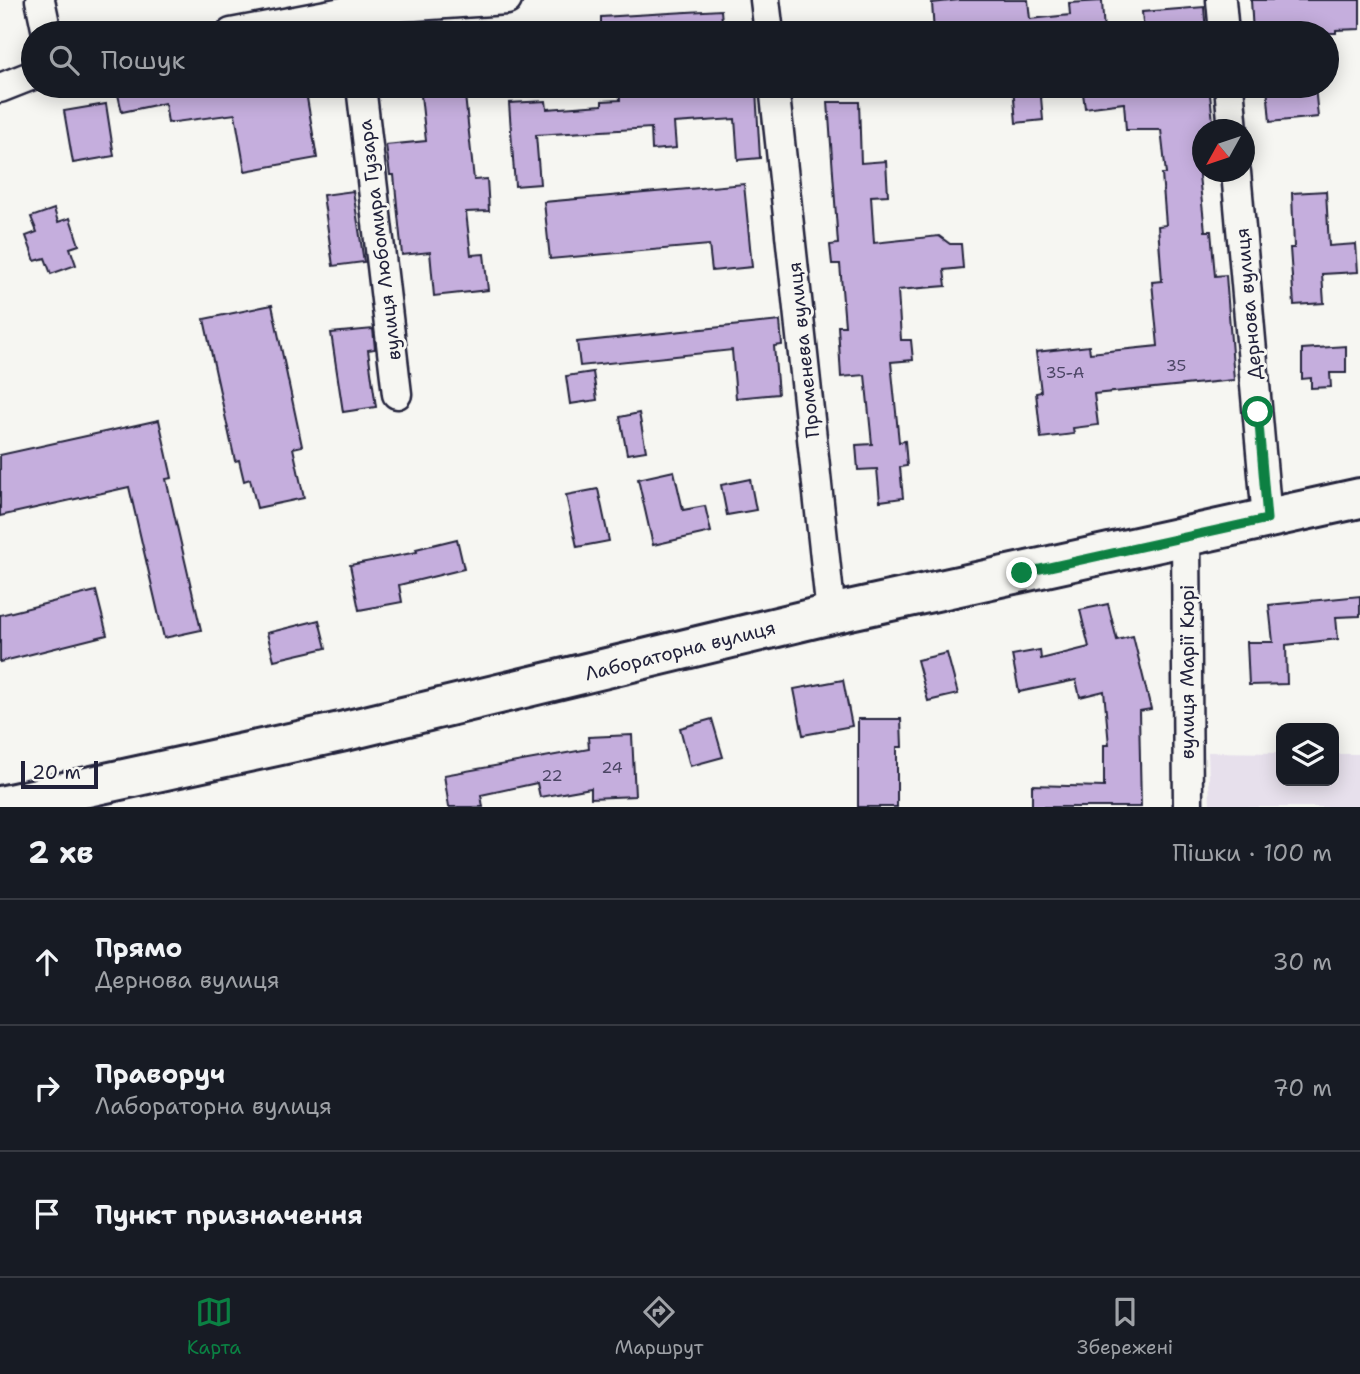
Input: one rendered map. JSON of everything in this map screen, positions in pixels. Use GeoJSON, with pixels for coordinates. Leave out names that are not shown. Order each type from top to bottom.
{"type":"FeatureCollection","features":[{"type":"Feature","properties":{"kind":"main road","name":"Лабораторна вулиця"},"geometry":{"type":"LineString","coordinates":[[0,806],[345,731],[831,614],[1360,498]]}},
{"type":"Feature","properties":{"kind":"street"},"geometry":{"type":"LineString","coordinates":[[40,0],[44,21]]}},
{"type":"Feature","properties":{"kind":"street"},"geometry":{"type":"LineString","coordinates":[[312,21],[507,0]]}},
{"type":"Feature","properties":{"kind":"street"},"geometry":{"type":"LineString","coordinates":[[765,0],[768,21]]}},
{"type":"Feature","properties":{"kind":"street"},"geometry":{"type":"LineString","coordinates":[[1221,0],[1223,21]]}},
{"type":"Feature","properties":{"kind":"street"},"geometry":{"type":"LineString","coordinates":[[0,88],[21,80]]}},
{"type":"Feature","properties":{"kind":"street","name":"вулиця Любомира Гузара"},"geometry":{"type":"LineString","coordinates":[[362,98],[397,394]]}},
{"type":"Feature","properties":{"kind":"street","name":"Променева вулиця"},"geometry":{"type":"LineString","coordinates":[[775,98],[831,614]]}},
{"type":"Feature","properties":{"kind":"street"},"geometry":{"type":"LineString","coordinates":[[1230,98],[1232,119]]}},
{"type":"Feature","properties":{"kind":"street","name":"Дернова вулиця"},"geometry":{"type":"LineString","coordinates":[[1238,182],[1267,519]]}},
{"type":"Feature","properties":{"kind":"street","name":"вулиця Марії Кюрі"},"geometry":{"type":"LineString","coordinates":[[1186,537],[1188,807]]}},
{"type":"Feature","properties":{"kind":"shaded area"},"geometry":{"type":"Polygon","coordinates":[[[1208,752],[1276,753],[1276,786],[1339,786],[1339,754],[1360,754],[1360,807],[1210,807],[1208,752]]]}},
{"type":"Feature","properties":{"kind":"building"},"geometry":{"type":"Polygon","coordinates":[[[959,0],[1028,0],[1030,19],[1070,15],[1069,3],[1102,1],[1103,21],[933,21],[932,3],[959,0]]]}},
{"type":"Feature","properties":{"kind":"building"},"geometry":{"type":"Polygon","coordinates":[[[1251,0],[1360,0],[1360,29],[1339,30],[1339,21],[1252,21],[1251,0]]]}},
{"type":"Feature","properties":{"kind":"building"},"geometry":{"type":"Polygon","coordinates":[[[1204,7],[1205,21],[1143,21],[1142,12],[1204,7]]]}},
{"type":"Feature","properties":{"kind":"building"},"geometry":{"type":"Polygon","coordinates":[[[721,10],[722,21],[601,21],[601,17],[721,10]]]}},
{"type":"Feature","properties":{"kind":"building"},"geometry":{"type":"Polygon","coordinates":[[[119,98],[307,98],[317,158],[245,171],[235,114],[168,123],[165,103],[122,112],[119,98]]]}},
{"type":"Feature","properties":{"kind":"building"},"geometry":{"type":"Polygon","coordinates":[[[421,98],[465,98],[474,180],[487,179],[489,211],[466,212],[471,255],[484,254],[488,290],[434,296],[430,252],[402,255],[394,175],[390,175],[386,145],[426,141],[421,98]]]}},
{"type":"Feature","properties":{"kind":"building"},"geometry":{"type":"Polygon","coordinates":[[[756,98],[760,158],[738,160],[735,119],[674,123],[676,148],[652,150],[651,128],[536,135],[540,184],[515,186],[509,103],[546,101],[547,109],[602,105],[602,101],[756,98]]]}},
{"type":"Feature","properties":{"kind":"building"},"geometry":{"type":"Polygon","coordinates":[[[1014,98],[1041,98],[1043,120],[1016,123],[1014,98]]]}},
{"type":"Feature","properties":{"kind":"building"},"geometry":{"type":"Polygon","coordinates":[[[1084,98],[1210,98],[1213,119],[1192,119],[1192,182],[1200,182],[1205,231],[1211,231],[1215,276],[1226,275],[1234,380],[1094,394],[1098,425],[1073,428],[1074,434],[1041,438],[1036,393],[1041,392],[1036,352],[1089,346],[1090,353],[1158,346],[1152,282],[1162,281],[1158,226],[1166,225],[1162,174],[1166,174],[1161,130],[1126,130],[1124,103],[1085,108],[1084,98]]]}},
{"type":"Feature","properties":{"kind":"building"},"geometry":{"type":"Polygon","coordinates":[[[1268,98],[1316,98],[1318,117],[1270,122],[1268,98]]]}},
{"type":"Feature","properties":{"kind":"building"},"geometry":{"type":"Polygon","coordinates":[[[828,102],[859,102],[861,163],[886,161],[888,195],[871,196],[874,243],[939,236],[950,244],[961,244],[963,268],[944,270],[946,286],[898,290],[901,340],[911,340],[913,360],[891,362],[899,442],[905,441],[907,466],[900,467],[903,498],[880,501],[877,469],[858,470],[856,445],[872,444],[865,375],[841,377],[838,326],[845,326],[840,264],[832,264],[830,245],[838,244],[828,102]]]}},
{"type":"Feature","properties":{"kind":"building"},"geometry":{"type":"Polygon","coordinates":[[[106,104],[114,156],[73,163],[64,111],[106,104]]]}},
{"type":"Feature","properties":{"kind":"building"},"geometry":{"type":"Polygon","coordinates":[[[744,184],[752,267],[712,271],[709,245],[550,259],[544,202],[744,184]]]}},
{"type":"Feature","properties":{"kind":"building"},"geometry":{"type":"Polygon","coordinates":[[[353,191],[364,262],[333,266],[323,195],[353,191]]]}},
{"type":"Feature","properties":{"kind":"building"},"geometry":{"type":"Polygon","coordinates":[[[1326,191],[1329,246],[1356,244],[1358,272],[1322,274],[1324,303],[1294,305],[1290,248],[1294,248],[1292,193],[1326,191]]]}},
{"type":"Feature","properties":{"kind":"building"},"geometry":{"type":"Polygon","coordinates":[[[54,209],[58,222],[70,218],[79,245],[70,248],[76,265],[51,274],[45,258],[35,261],[26,236],[37,232],[31,217],[54,209]]]}},
{"type":"Feature","properties":{"kind":"building"},"geometry":{"type":"Polygon","coordinates":[[[272,305],[302,446],[293,448],[304,498],[257,508],[250,479],[244,481],[239,460],[235,461],[204,319],[272,305]]]}},
{"type":"Feature","properties":{"kind":"building"},"geometry":{"type":"Polygon","coordinates":[[[780,321],[782,345],[774,346],[778,394],[736,398],[732,350],[580,366],[577,342],[780,321]]]}},
{"type":"Feature","properties":{"kind":"building"},"geometry":{"type":"Polygon","coordinates":[[[373,329],[375,349],[368,350],[376,407],[343,412],[331,333],[373,329]]]}},
{"type":"Feature","properties":{"kind":"building"},"geometry":{"type":"Polygon","coordinates":[[[1346,346],[1346,373],[1330,373],[1331,387],[1311,388],[1311,378],[1302,379],[1302,349],[1346,346]]]}},
{"type":"Feature","properties":{"kind":"building"},"geometry":{"type":"Polygon","coordinates":[[[593,372],[597,400],[570,404],[566,376],[593,372]]]}},
{"type":"Feature","properties":{"kind":"building"},"geometry":{"type":"Polygon","coordinates":[[[639,413],[646,451],[627,454],[620,417],[639,413]]]}},
{"type":"Feature","properties":{"kind":"building"},"geometry":{"type":"Polygon","coordinates":[[[159,420],[172,478],[166,479],[201,630],[164,638],[129,487],[0,516],[0,455],[159,420]]]}},
{"type":"Feature","properties":{"kind":"building"},"geometry":{"type":"Polygon","coordinates":[[[674,471],[683,510],[705,506],[711,532],[653,545],[638,479],[674,471]]]}},
{"type":"Feature","properties":{"kind":"building"},"geometry":{"type":"Polygon","coordinates":[[[750,479],[756,510],[727,515],[721,485],[750,479]]]}},
{"type":"Feature","properties":{"kind":"building"},"geometry":{"type":"Polygon","coordinates":[[[598,489],[609,541],[577,547],[566,495],[598,489]]]}},
{"type":"Feature","properties":{"kind":"building"},"geometry":{"type":"Polygon","coordinates":[[[457,539],[464,569],[399,585],[402,602],[359,610],[350,565],[417,552],[416,549],[457,539]]]}},
{"type":"Feature","properties":{"kind":"building"},"geometry":{"type":"Polygon","coordinates":[[[96,591],[107,635],[0,662],[0,615],[96,591]]]}},
{"type":"Feature","properties":{"kind":"building"},"geometry":{"type":"Polygon","coordinates":[[[1360,596],[1360,616],[1336,617],[1338,639],[1286,645],[1287,684],[1249,685],[1247,642],[1273,642],[1269,605],[1360,596]]]}},
{"type":"Feature","properties":{"kind":"building"},"geometry":{"type":"Polygon","coordinates":[[[1108,604],[1117,640],[1133,636],[1151,709],[1139,711],[1141,807],[1032,807],[1032,785],[1104,787],[1104,745],[1109,745],[1104,691],[1080,697],[1076,680],[1019,692],[1012,655],[1040,650],[1041,659],[1089,647],[1080,610],[1108,604]]]}},
{"type":"Feature","properties":{"kind":"building"},"geometry":{"type":"Polygon","coordinates":[[[319,620],[326,648],[274,660],[267,633],[319,620]]]}},
{"type":"Feature","properties":{"kind":"building"},"geometry":{"type":"Polygon","coordinates":[[[947,653],[958,694],[928,701],[917,660],[947,653]]]}},
{"type":"Feature","properties":{"kind":"building"},"geometry":{"type":"Polygon","coordinates":[[[843,680],[852,726],[803,735],[794,689],[843,680]]]}},
{"type":"Feature","properties":{"kind":"building"},"geometry":{"type":"Polygon","coordinates":[[[712,719],[723,757],[690,766],[680,728],[712,719]]]}},
{"type":"Feature","properties":{"kind":"building"},"geometry":{"type":"Polygon","coordinates":[[[858,719],[901,719],[902,747],[897,747],[897,807],[858,807],[858,719]]]}},
{"type":"Feature","properties":{"kind":"building"},"geometry":{"type":"Polygon","coordinates":[[[632,735],[635,796],[591,798],[591,788],[540,797],[537,783],[481,795],[483,807],[449,807],[444,775],[589,749],[588,737],[632,735]]]}},
{"type":"Feature","properties":{"kind":"route"},"geometry":{"type":"LineString","coordinates":[[1022,573],[1267,519],[1258,412]]}}]}
